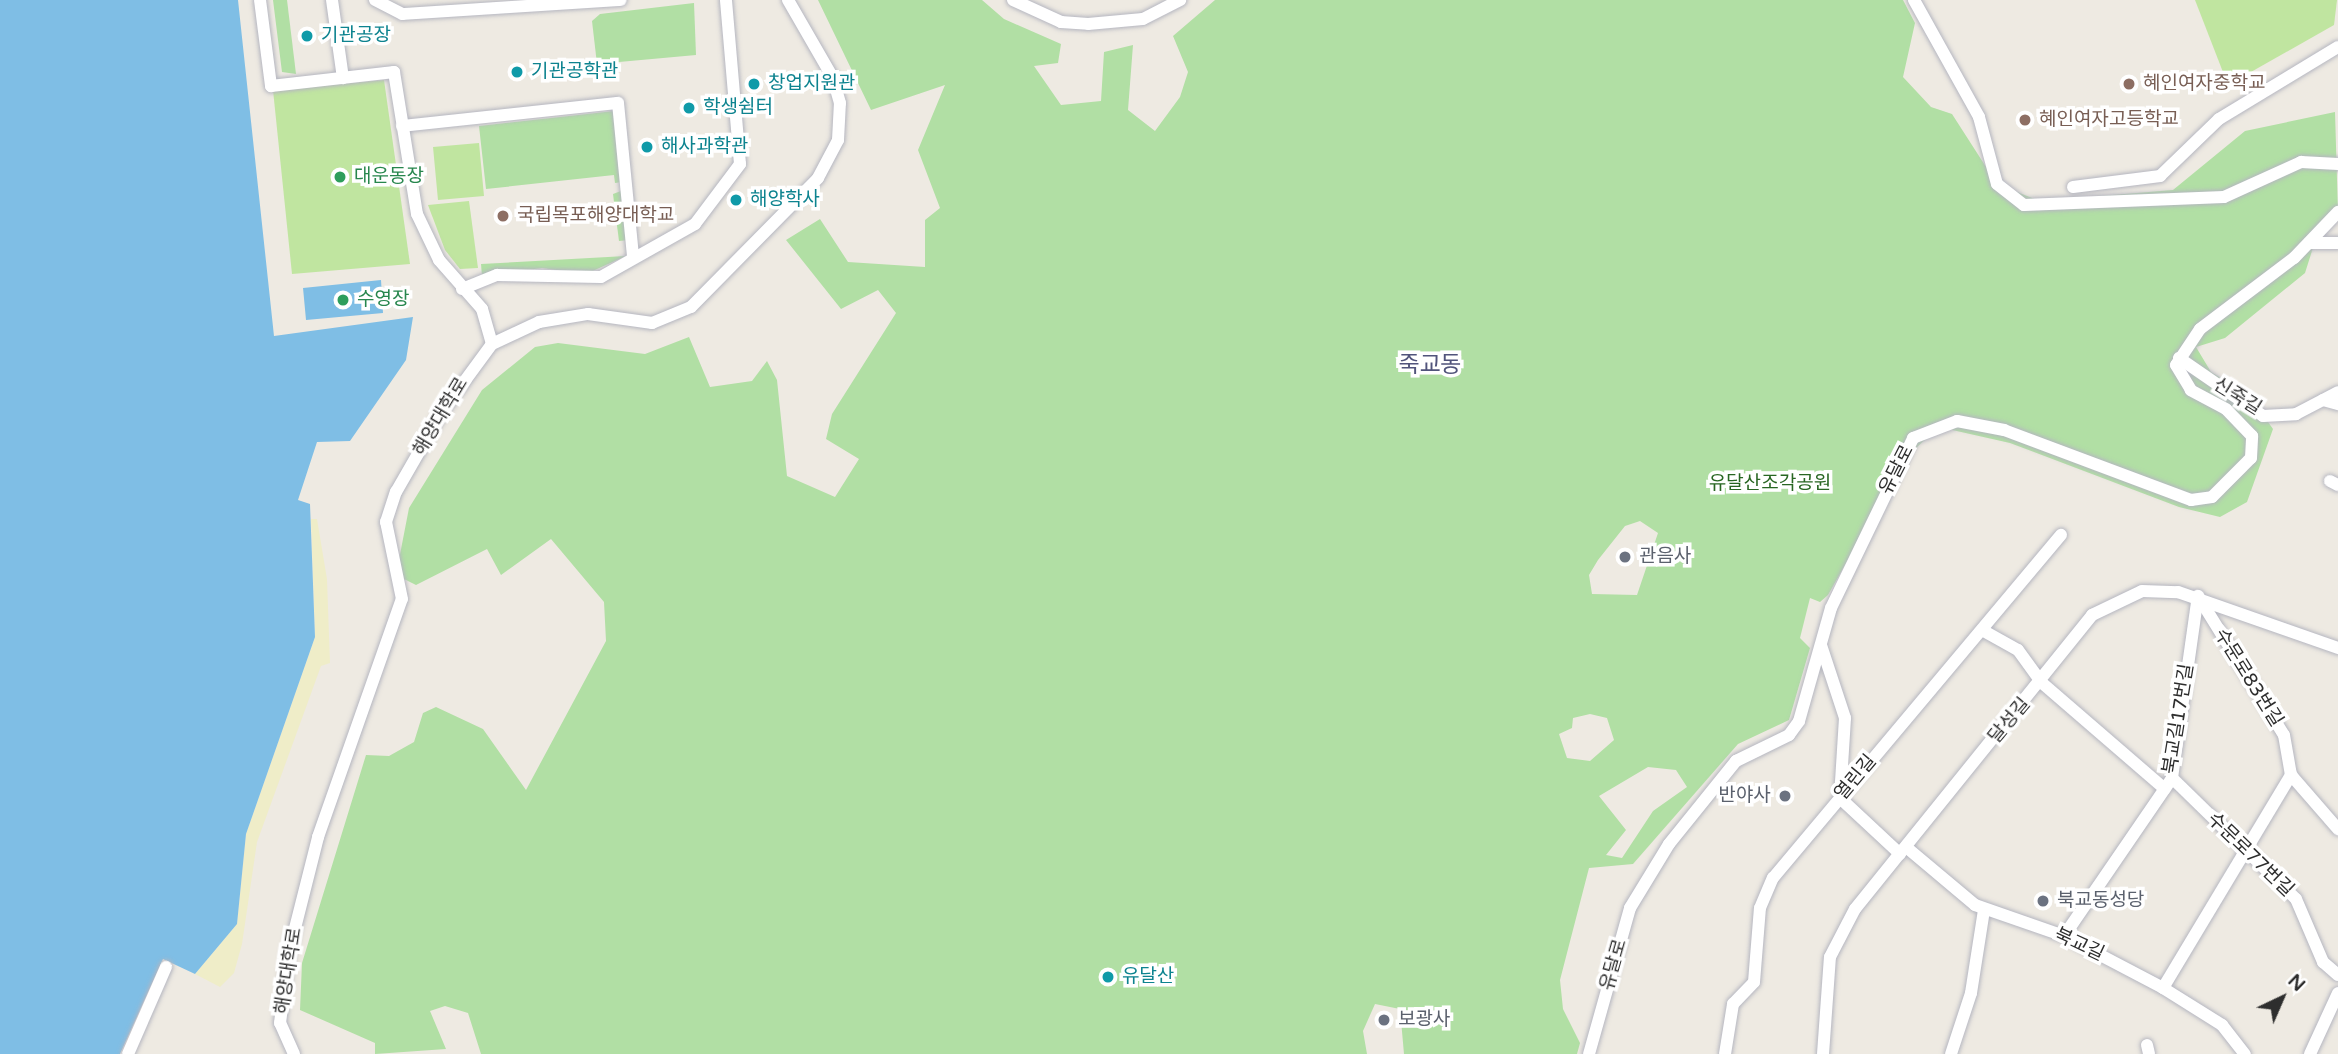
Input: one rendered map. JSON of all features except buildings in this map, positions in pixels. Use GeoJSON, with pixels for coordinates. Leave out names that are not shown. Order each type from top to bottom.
{"type":"FeatureCollection","features":[{"type":"Feature","properties":{"kind":"street"},"geometry":{"type":"LineString","coordinates":[[260,0],[271,86],[394,72],[416,214],[462,289],[482,309],[492,344]]}},
{"type":"Feature","properties":{"kind":"street"},"geometry":{"type":"LineString","coordinates":[[332,0],[343,78]]}},
{"type":"Feature","properties":{"kind":"street"},"geometry":{"type":"LineString","coordinates":[[375,0],[403,14],[621,0]]}},
{"type":"Feature","properties":{"kind":"street"},"geometry":{"type":"LineString","coordinates":[[462,289],[497,275],[586,280],[615,271],[634,256],[691,226],[738,174],[726,0]]}},
{"type":"Feature","properties":{"kind":"street","name":"해양대학로"},"geometry":{"type":"LineString","coordinates":[[294,1054],[280,1023],[289,953],[318,837],[402,599],[386,522],[442,412],[492,344],[539,322],[589,314],[652,323],[691,307],[818,178],[838,140],[840,103],[833,78],[788,0]]}},
{"type":"Feature","properties":{"kind":"street"},"geometry":{"type":"LineString","coordinates":[[1013,0],[1061,22],[1088,24],[1143,19],[1180,0]]}},
{"type":"Feature","properties":{"kind":"street"},"geometry":{"type":"LineString","coordinates":[[1914,0],[1979,117],[1997,184],[2024,205],[2224,197],[2301,162],[2338,164]]}},
{"type":"Feature","properties":{"kind":"street"},"geometry":{"type":"LineString","coordinates":[[2074,187],[2160,176],[2219,119],[2338,47]]}},
{"type":"Feature","properties":{"kind":"street"},"geometry":{"type":"LineString","coordinates":[[402,126],[618,103],[634,256]]}},
{"type":"Feature","properties":{"kind":"street"},"geometry":{"type":"LineString","coordinates":[[2179,358],[2200,330],[2309,243],[2338,212]]}},
{"type":"Feature","properties":{"kind":"street"},"geometry":{"type":"LineString","coordinates":[[2309,243],[2338,243]]}},
{"type":"Feature","properties":{"kind":"street","name":"신죽길"},"geometry":{"type":"LineString","coordinates":[[2179,358],[2263,416],[2295,414],[2338,392]]}},
{"type":"Feature","properties":{"kind":"street","name":"유달로"},"geometry":{"type":"LineString","coordinates":[[1589,1054],[1630,908],[1669,844],[1736,761],[1789,735],[1821,645],[1899,458],[1924,429],[1957,421],[2004,430],[2191,500],[2203,501],[2227,487],[2251,458],[2252,436],[2180,379],[2179,358]]}},
{"type":"Feature","properties":{"kind":"street"},"geometry":{"type":"LineString","coordinates":[[2323,400],[2338,404]]}},
{"type":"Feature","properties":{"kind":"street","name":"열린길"},"geometry":{"type":"LineString","coordinates":[[1726,1054],[1733,1004],[1754,982],[1767,888],[2062,535]]}},
{"type":"Feature","properties":{"kind":"street","name":"달성길"},"geometry":{"type":"LineString","coordinates":[[1822,1054],[1835,943],[1903,850],[2042,682],[2092,615],[2116,601],[2142,591],[2198,596],[2264,626],[2338,648]]}},
{"type":"Feature","properties":{"kind":"street","name":"수문로83번길"},"geometry":{"type":"LineString","coordinates":[[2198,596],[2284,735],[2291,775]]}},
{"type":"Feature","properties":{"kind":"street","name":"북교길17번길"},"geometry":{"type":"LineString","coordinates":[[2064,936],[2168,783],[2198,596]]}},
{"type":"Feature","properties":{"kind":"street","name":"수문로77번길"},"geometry":{"type":"LineString","coordinates":[[1982,630],[2018,650],[2042,682],[2168,783],[2297,899],[2323,962],[2338,975]]}},
{"type":"Feature","properties":{"kind":"street"},"geometry":{"type":"LineString","coordinates":[[1821,645],[1845,718],[1840,798]]}},
{"type":"Feature","properties":{"kind":"street"},"geometry":{"type":"LineString","coordinates":[[2163,988],[2247,855],[2291,775],[2338,829]]}},
{"type":"Feature","properties":{"kind":"street","name":"북교길"},"geometry":{"type":"LineString","coordinates":[[1840,798],[1903,850],[1984,910],[2064,936],[2163,988],[2222,1025],[2245,1054]]}},
{"type":"Feature","properties":{"kind":"street"},"geometry":{"type":"LineString","coordinates":[[1951,1054],[1971,993],[1984,910]]}},
{"type":"Feature","properties":{"kind":"street"},"geometry":{"type":"LineString","coordinates":[[128,1054],[166,967]]}},
{"type":"Feature","properties":{"kind":"street"},"geometry":{"type":"LineString","coordinates":[[2310,1054],[2337,998]]}},
{"type":"Feature","properties":{"kind":"green space"},"geometry":{"type":"Polygon","coordinates":[[[273,0],[287,0],[296,74],[282,72],[273,0]]]}},
{"type":"Feature","properties":{"kind":"green space","name":"유달산조각공원"},"geometry":{"type":"Polygon","coordinates":[[[818,0],[982,0],[1004,19],[1061,44],[1058,63],[1034,66],[1061,105],[1101,101],[1104,52],[1133,45],[1128,110],[1155,131],[1180,97],[1188,72],[1173,36],[1215,0],[1903,0],[1915,23],[1903,77],[1931,107],[1952,114],[1997,184],[2040,201],[2173,190],[2245,131],[2335,112],[2338,213],[2317,235],[2305,273],[2225,338],[2196,347],[2211,372],[2249,395],[2273,429],[2247,502],[2220,517],[2179,507],[2010,443],[1939,427],[1906,457],[1828,595],[1820,602],[1810,598],[1800,638],[1810,648],[1789,720],[1738,744],[1633,864],[1589,868],[1560,980],[1563,1009],[1580,1043],[1577,1054],[1404,1054],[1400,1009],[1375,1004],[1363,1031],[1367,1054],[481,1054],[468,1013],[445,1006],[430,1011],[446,1049],[375,1054],[375,1043],[300,1010],[302,963],[366,755],[389,756],[414,742],[423,713],[436,707],[483,729],[526,790],[606,641],[604,602],[551,539],[501,575],[487,549],[416,585],[396,575],[409,508],[482,390],[535,347],[558,343],[645,354],[689,337],[710,387],[752,381],[767,361],[777,380],[787,476],[835,497],[859,459],[826,439],[832,414],[896,313],[878,290],[841,309],[786,240],[820,219],[848,262],[925,267],[925,220],[940,208],[918,150],[945,85],[871,110],[818,0]],[[1640,521],[1625,526],[1598,560],[1589,575],[1592,594],[1637,595],[1658,533],[1640,521]],[[1590,714],[1573,718],[1572,728],[1559,734],[1567,758],[1590,761],[1614,740],[1607,718],[1590,714]],[[1648,767],[1599,796],[1626,830],[1606,855],[1622,858],[1653,811],[1687,787],[1676,770],[1648,767]]]}},
{"type":"Feature","properties":{"kind":"green space"},"geometry":{"type":"Polygon","coordinates":[[[2195,0],[2337,0],[2334,25],[2228,85],[2195,0]]]}},
{"type":"Feature","properties":{"kind":"green space"},"geometry":{"type":"Polygon","coordinates":[[[694,3],[696,55],[597,64],[592,21],[600,14],[694,3]]]}},
{"type":"Feature","properties":{"kind":"green space","name":"대운동장"},"geometry":{"type":"Polygon","coordinates":[[[384,80],[410,264],[292,274],[273,90],[384,80]]]}},
{"type":"Feature","properties":{"kind":"green space"},"geometry":{"type":"Polygon","coordinates":[[[614,111],[622,182],[615,183],[614,175],[486,189],[479,126],[614,111]]]}},
{"type":"Feature","properties":{"kind":"green space"},"geometry":{"type":"Polygon","coordinates":[[[479,143],[484,196],[438,200],[433,147],[479,143]]]}},
{"type":"Feature","properties":{"kind":"green space"},"geometry":{"type":"Polygon","coordinates":[[[621,191],[629,240],[619,241],[613,194],[621,191]]]}},
{"type":"Feature","properties":{"kind":"green space"},"geometry":{"type":"Polygon","coordinates":[[[469,201],[478,268],[460,269],[445,250],[428,205],[469,201]]]}},
{"type":"Feature","properties":{"kind":"green space"},"geometry":{"type":"Polygon","coordinates":[[[626,256],[586,274],[542,268],[482,276],[481,264],[626,256]]]}},
{"type":"Feature","properties":{"kind":"sand"},"geometry":{"type":"Polygon","coordinates":[[[311,519],[317,519],[327,579],[330,663],[321,666],[257,842],[242,944],[234,973],[220,987],[195,974],[237,924],[246,834],[315,637],[311,519]]]}},
{"type":"Feature","properties":{"kind":"water"},"geometry":{"type":"Polygon","coordinates":[[[0,0],[238,0],[274,336],[413,317],[406,360],[350,441],[317,442],[298,500],[310,504],[315,637],[246,834],[237,924],[195,974],[163,959],[120,1054],[0,1054],[0,0]]]}},
{"type":"Feature","properties":{"kind":"water","name":"수영장"},"geometry":{"type":"Polygon","coordinates":[[[381,280],[383,313],[306,320],[303,288],[381,280]]]}},
{"type":"Feature","properties":{"kind":"place","name":"기관공장"},"geometry":{"type":"Point","coordinates":[307,36]}},
{"type":"Feature","properties":{"kind":"place","name":"기관공학관"},"geometry":{"type":"Point","coordinates":[517,72]}},
{"type":"Feature","properties":{"kind":"place","name":"창업지원관"},"geometry":{"type":"Point","coordinates":[754,84]}},
{"type":"Feature","properties":{"kind":"place","name":"혜인여자중학교"},"geometry":{"type":"Point","coordinates":[2129,84]}},
{"type":"Feature","properties":{"kind":"place","name":"학생쉼터"},"geometry":{"type":"Point","coordinates":[689,108]}},
{"type":"Feature","properties":{"kind":"place","name":"혜인여자고등학교"},"geometry":{"type":"Point","coordinates":[2025,120]}},
{"type":"Feature","properties":{"kind":"place","name":"해사과학관"},"geometry":{"type":"Point","coordinates":[647,147]}},
{"type":"Feature","properties":{"kind":"place","name":"대운동장"},"geometry":{"type":"Point","coordinates":[340,177]}},
{"type":"Feature","properties":{"kind":"place","name":"해양학사"},"geometry":{"type":"Point","coordinates":[736,200]}},
{"type":"Feature","properties":{"kind":"place","name":"국립목포해양대학교"},"geometry":{"type":"Point","coordinates":[503,216]}},
{"type":"Feature","properties":{"kind":"place","name":"수영장"},"geometry":{"type":"Point","coordinates":[343,300]}},
{"type":"Feature","properties":{"kind":"place","name":"관음사"},"geometry":{"type":"Point","coordinates":[1625,557]}},
{"type":"Feature","properties":{"kind":"place","name":"반야사"},"geometry":{"type":"Point","coordinates":[1785,796]}},
{"type":"Feature","properties":{"kind":"place","name":"북교동성당"},"geometry":{"type":"Point","coordinates":[2043,901]}},
{"type":"Feature","properties":{"kind":"place","name":"유달산"},"geometry":{"type":"Point","coordinates":[1108,977]}},
{"type":"Feature","properties":{"kind":"place","name":"보광사"},"geometry":{"type":"Point","coordinates":[1384,1020]}},
{"type":"Feature","properties":{"kind":"district","name":"죽교동"},"geometry":{"type":"Point","coordinates":[1430,365]}}]}
